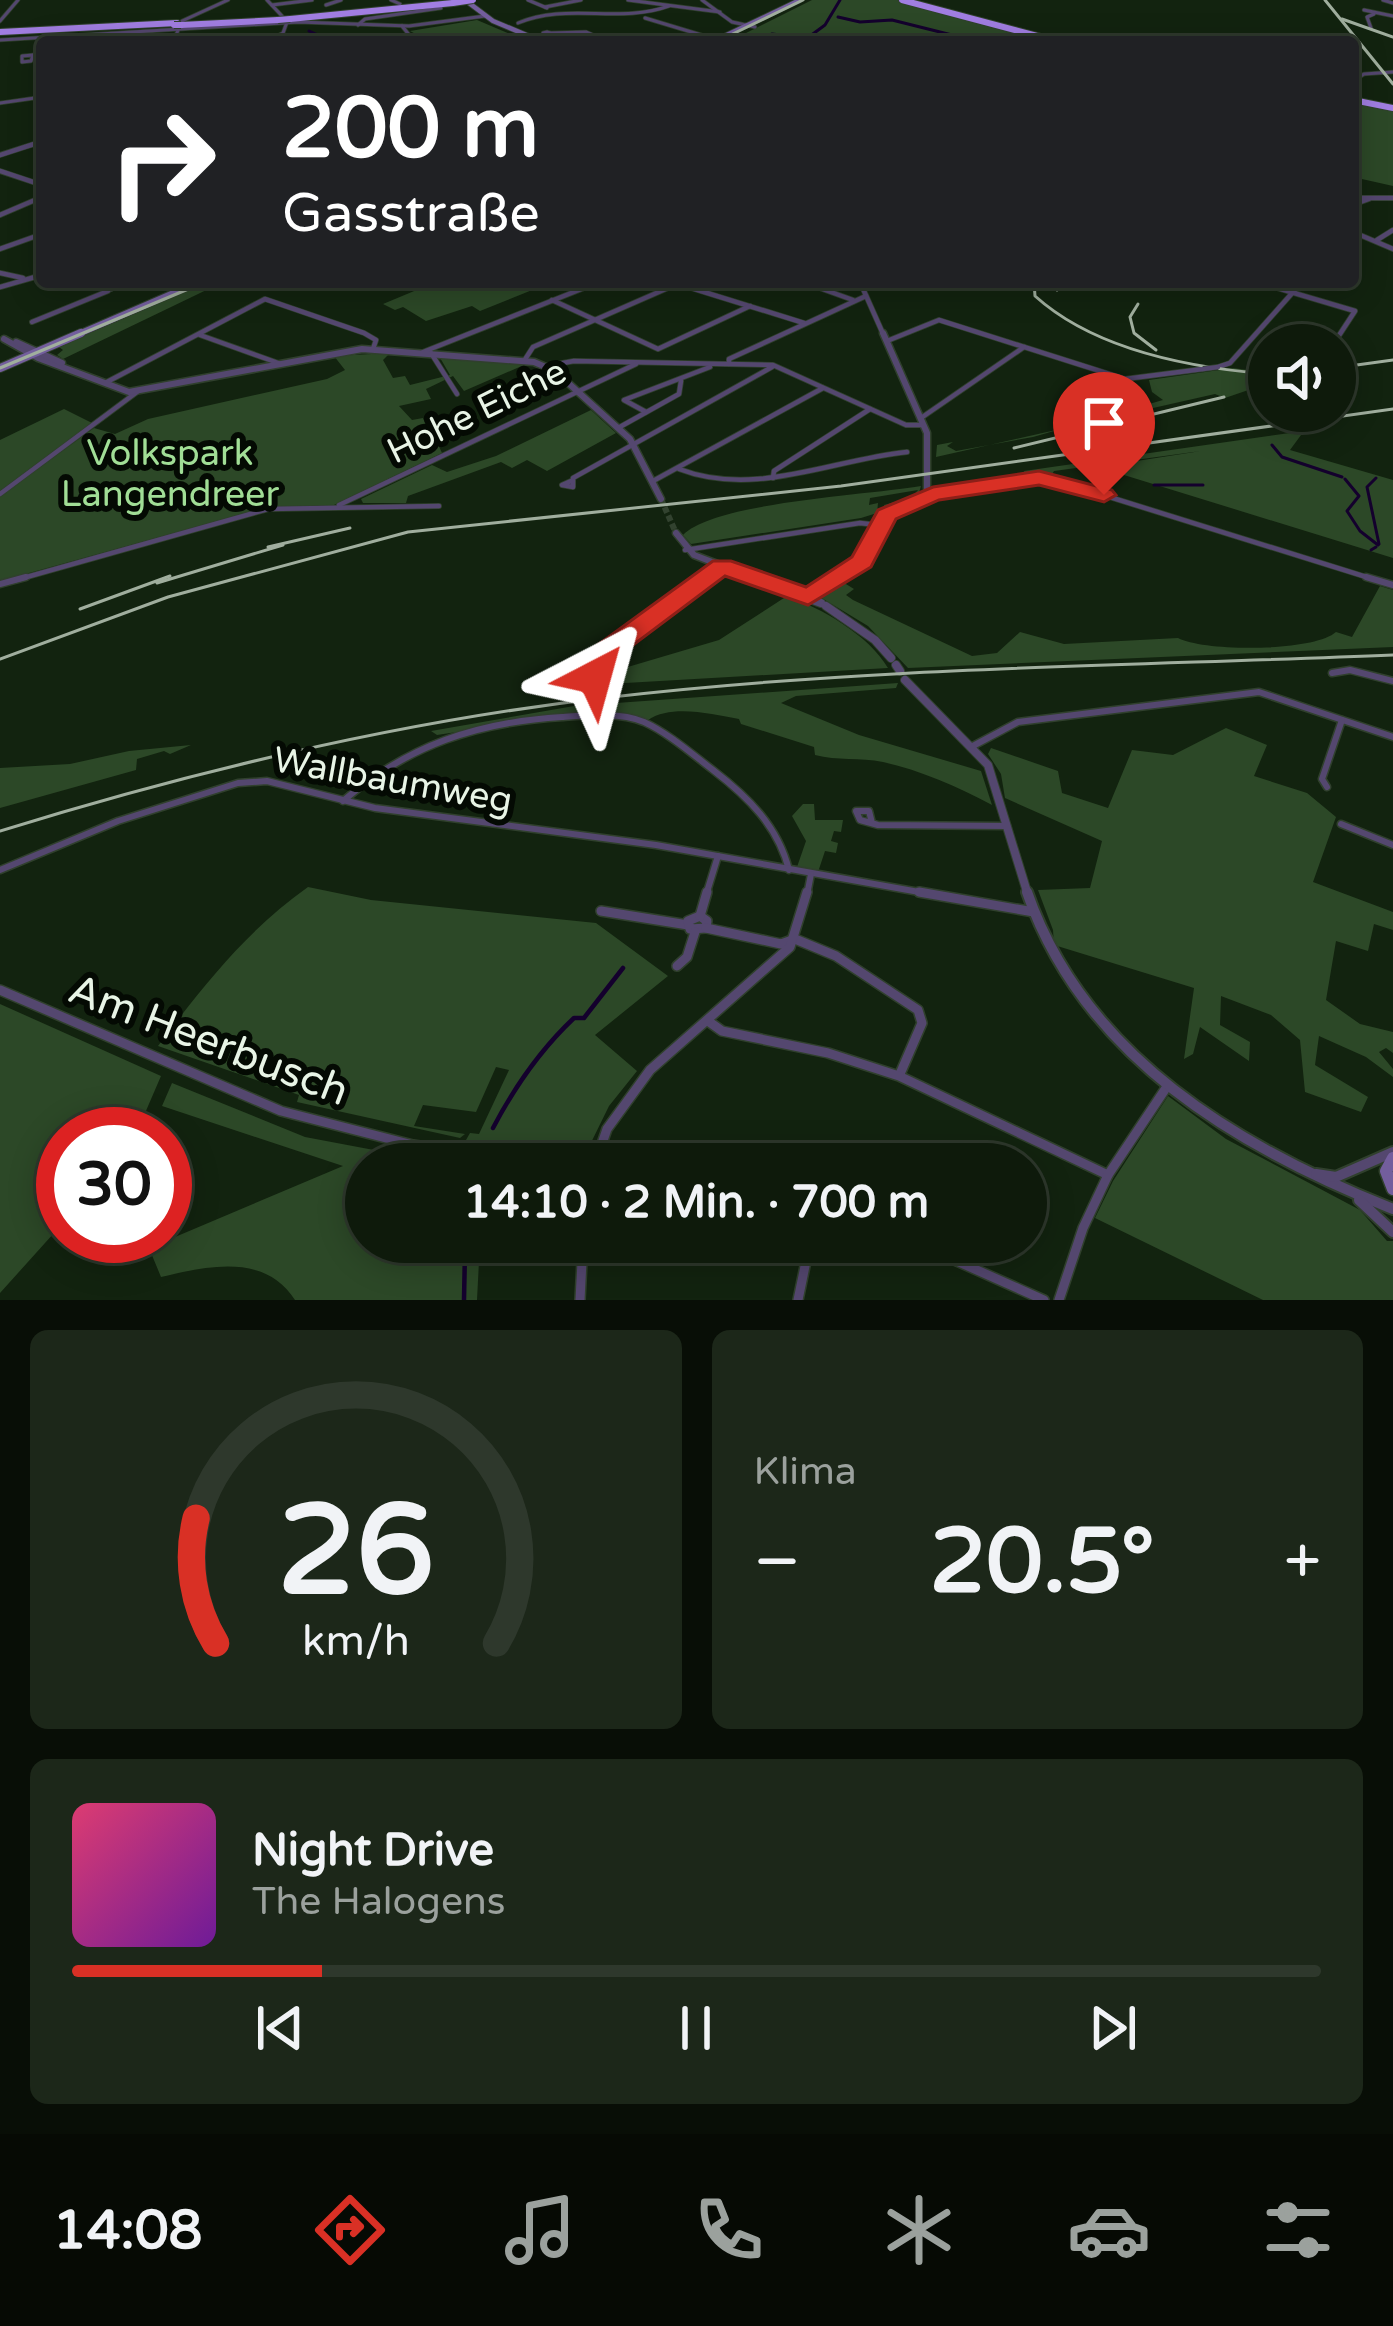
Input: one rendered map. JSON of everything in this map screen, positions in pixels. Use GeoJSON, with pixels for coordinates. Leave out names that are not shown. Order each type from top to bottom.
{"type":"FeatureCollection","features":[{"type":"Feature","properties":{"kind":"highway"},"geometry":{"type":"LineString","coordinates":[[284,20],[456,1]]}},
{"type":"Feature","properties":{"kind":"highway"},"geometry":{"type":"LineString","coordinates":[[0,36],[284,20],[456,1]]}},
{"type":"Feature","properties":{"kind":"highway"},"geometry":{"type":"LineString","coordinates":[[913,1],[1037,36]]}},
{"type":"Feature","properties":{"kind":"highway"},"geometry":{"type":"LineString","coordinates":[[913,1],[1047,36]]}},
{"type":"Feature","properties":{"kind":"highway"},"geometry":{"type":"LineString","coordinates":[[1359,100],[1393,106]]}},
{"type":"Feature","properties":{"kind":"main road"},"geometry":{"type":"LineString","coordinates":[[750,26],[800,0]]}},
{"type":"Feature","properties":{"kind":"main road"},"geometry":{"type":"LineString","coordinates":[[729,36],[809,0]]}},
{"type":"Feature","properties":{"kind":"main road"},"geometry":{"type":"LineString","coordinates":[[456,1],[521,36]]}},
{"type":"Feature","properties":{"kind":"main road"},"geometry":{"type":"LineString","coordinates":[[481,17],[528,36]]}},
{"type":"Feature","properties":{"kind":"main road"},"geometry":{"type":"LineString","coordinates":[[0,366],[188,288]]}},
{"type":"Feature","properties":{"kind":"main road"},"geometry":{"type":"LineString","coordinates":[[1393,1155],[1386,1171],[1393,1189]]}},
{"type":"Feature","properties":{"kind":"street"},"geometry":{"type":"LineString","coordinates":[[0,20],[17,0]]}},
{"type":"Feature","properties":{"kind":"street"},"geometry":{"type":"LineString","coordinates":[[175,36],[184,20],[228,0]]}},
{"type":"Feature","properties":{"kind":"street"},"geometry":{"type":"LineString","coordinates":[[267,0],[284,20],[285,31],[279,36]]}},
{"type":"Feature","properties":{"kind":"street"},"geometry":{"type":"LineString","coordinates":[[272,5],[312,0]]}},
{"type":"Feature","properties":{"kind":"street"},"geometry":{"type":"LineString","coordinates":[[326,5],[341,0]]}},
{"type":"Feature","properties":{"kind":"street"},"geometry":{"type":"LineString","coordinates":[[529,0],[539,0]]}},
{"type":"Feature","properties":{"kind":"street"},"geometry":{"type":"LineString","coordinates":[[529,0],[559,15]]}},
{"type":"Feature","properties":{"kind":"street"},"geometry":{"type":"LineString","coordinates":[[545,7],[580,0]]}},
{"type":"Feature","properties":{"kind":"street"},"geometry":{"type":"LineString","coordinates":[[628,0],[720,12]]}},
{"type":"Feature","properties":{"kind":"street"},"geometry":{"type":"LineString","coordinates":[[642,17],[678,0]]}},
{"type":"Feature","properties":{"kind":"street"},"geometry":{"type":"LineString","coordinates":[[702,0],[730,21],[750,26]]}},
{"type":"Feature","properties":{"kind":"street"},"geometry":{"type":"LineString","coordinates":[[1383,0],[1393,3]]}},
{"type":"Feature","properties":{"kind":"street"},"geometry":{"type":"LineString","coordinates":[[358,25],[365,19],[456,1]]}},
{"type":"Feature","properties":{"kind":"street"},"geometry":{"type":"LineString","coordinates":[[1371,28],[1367,17],[1374,12]]}},
{"type":"Feature","properties":{"kind":"street"},"geometry":{"type":"LineString","coordinates":[[1362,13],[1393,16]]}},
{"type":"Feature","properties":{"kind":"street"},"geometry":{"type":"LineString","coordinates":[[518,23],[559,15],[642,17],[703,36]]}},
{"type":"Feature","properties":{"kind":"street"},"geometry":{"type":"LineString","coordinates":[[178,25],[284,20],[405,28],[481,17]]}},
{"type":"Feature","properties":{"kind":"street"},"geometry":{"type":"LineString","coordinates":[[436,24],[481,17]]}},
{"type":"Feature","properties":{"kind":"street"},"geometry":{"type":"LineString","coordinates":[[405,28],[423,36]]}},
{"type":"Feature","properties":{"kind":"street"},"geometry":{"type":"LineString","coordinates":[[549,33],[596,36]]}},
{"type":"Feature","properties":{"kind":"street"},"geometry":{"type":"LineString","coordinates":[[1359,77],[1393,72]]}},
{"type":"Feature","properties":{"kind":"street"},"geometry":{"type":"LineString","coordinates":[[1,102],[36,98]]}},
{"type":"Feature","properties":{"kind":"street"},"geometry":{"type":"LineString","coordinates":[[0,155],[36,144]]}},
{"type":"Feature","properties":{"kind":"street"},"geometry":{"type":"LineString","coordinates":[[0,171],[36,183]]}},
{"type":"Feature","properties":{"kind":"street"},"geometry":{"type":"LineString","coordinates":[[1359,195],[1393,197]]}},
{"type":"Feature","properties":{"kind":"street"},"geometry":{"type":"LineString","coordinates":[[1359,209],[1380,197]]}},
{"type":"Feature","properties":{"kind":"street"},"geometry":{"type":"LineString","coordinates":[[2,213],[36,199]]}},
{"type":"Feature","properties":{"kind":"street"},"geometry":{"type":"LineString","coordinates":[[1377,240],[1393,230]]}},
{"type":"Feature","properties":{"kind":"street"},"geometry":{"type":"LineString","coordinates":[[1359,231],[1393,249]]}},
{"type":"Feature","properties":{"kind":"street"},"geometry":{"type":"LineString","coordinates":[[0,249],[36,236]]}},
{"type":"Feature","properties":{"kind":"street"},"geometry":{"type":"LineString","coordinates":[[0,273],[27,279]]}},
{"type":"Feature","properties":{"kind":"street"},"geometry":{"type":"LineString","coordinates":[[0,286],[36,277]]}},
{"type":"Feature","properties":{"kind":"street"},"geometry":{"type":"LineString","coordinates":[[32,322],[111,289],[107,288]]}},
{"type":"Feature","properties":{"kind":"street"},"geometry":{"type":"LineString","coordinates":[[427,353],[583,288]]}},
{"type":"Feature","properties":{"kind":"street"},"geometry":{"type":"LineString","coordinates":[[524,361],[530,348],[663,288]]}},
{"type":"Feature","properties":{"kind":"street"},"geometry":{"type":"LineString","coordinates":[[691,288],[804,323]]}},
{"type":"Feature","properties":{"kind":"street"},"geometry":{"type":"LineString","coordinates":[[819,288],[853,300]]}},
{"type":"Feature","properties":{"kind":"street"},"geometry":{"type":"LineString","coordinates":[[863,288],[922,422],[930,447],[928,488],[933,494]]}},
{"type":"Feature","properties":{"kind":"street"},"geometry":{"type":"LineString","coordinates":[[1279,288],[1355,310],[1346,324]]}},
{"type":"Feature","properties":{"kind":"street"},"geometry":{"type":"LineString","coordinates":[[886,341],[935,320],[1130,380],[1230,363],[1297,288]]}},
{"type":"Feature","properties":{"kind":"street"},"geometry":{"type":"LineString","coordinates":[[729,364],[729,359],[866,296]]}},
{"type":"Feature","properties":{"kind":"street"},"geometry":{"type":"LineString","coordinates":[[101,385],[265,298],[374,344],[546,366],[634,444],[661,500]]}},
{"type":"Feature","properties":{"kind":"street"},"geometry":{"type":"LineString","coordinates":[[552,300],[664,349],[750,306]]}},
{"type":"Feature","properties":{"kind":"street"},"geometry":{"type":"LineString","coordinates":[[197,334],[281,364]]}},
{"type":"Feature","properties":{"kind":"street"},"geometry":{"type":"LineString","coordinates":[[2,338],[101,385],[137,392],[374,344]]}},
{"type":"Feature","properties":{"kind":"street"},"geometry":{"type":"LineString","coordinates":[[546,366],[561,361],[775,365],[906,425],[922,422],[1024,347]]}},
{"type":"Feature","properties":{"kind":"street"},"geometry":{"type":"LineString","coordinates":[[427,353],[457,394]]}},
{"type":"Feature","properties":{"kind":"street","name":"Hohe Eiche"},"geometry":{"type":"LineString","coordinates":[[336,506],[636,363]]}},
{"type":"Feature","properties":{"kind":"street"},"geometry":{"type":"LineString","coordinates":[[571,481],[775,365]]}},
{"type":"Feature","properties":{"kind":"street"},"geometry":{"type":"LineString","coordinates":[[646,412],[624,400],[658,382],[681,381],[710,367]]}},
{"type":"Feature","properties":{"kind":"street"},"geometry":{"type":"LineString","coordinates":[[618,428],[680,394],[681,381]]}},
{"type":"Feature","properties":{"kind":"street"},"geometry":{"type":"LineString","coordinates":[[653,481],[825,387]]}},
{"type":"Feature","properties":{"kind":"street"},"geometry":{"type":"LineString","coordinates":[[0,494],[137,392]]}},
{"type":"Feature","properties":{"kind":"street"},"geometry":{"type":"LineString","coordinates":[[773,478],[773,471],[871,409]]}},
{"type":"Feature","properties":{"kind":"street"},"geometry":{"type":"LineString","coordinates":[[679,469],[715,483],[773,478],[831,461],[908,452]]}},
{"type":"Feature","properties":{"kind":"street"},"geometry":{"type":"LineString","coordinates":[[808,597],[862,562],[886,515],[933,494],[1039,478],[1393,585]]}},
{"type":"Feature","properties":{"kind":"street","name":"Hohe Eiche"},"geometry":{"type":"LineString","coordinates":[[0,584],[268,509],[439,506]]}},
{"type":"Feature","properties":{"kind":"street"},"geometry":{"type":"LineString","coordinates":[[685,550],[860,523],[877,525]]}},
{"type":"Feature","properties":{"kind":"street"},"geometry":{"type":"LineString","coordinates":[[676,533],[685,550],[808,597],[874,640],[923,704],[971,747],[992,772],[1034,912],[1084,998],[1168,1085],[1239,1135],[1306,1173],[1393,1209]]}},
{"type":"Feature","properties":{"kind":"street"},"geometry":{"type":"LineString","coordinates":[[595,677],[595,660],[722,566]]}},
{"type":"Feature","properties":{"kind":"street"},"geometry":{"type":"LineString","coordinates":[[1332,674],[1350,670],[1393,681]]}},
{"type":"Feature","properties":{"kind":"street"},"geometry":{"type":"LineString","coordinates":[[971,747],[1018,722],[1250,692],[1393,737]]}},
{"type":"Feature","properties":{"kind":"street"},"geometry":{"type":"LineString","coordinates":[[343,801],[381,770],[452,734],[564,719],[638,718],[756,806],[787,857],[789,870]]}},
{"type":"Feature","properties":{"kind":"street"},"geometry":{"type":"LineString","coordinates":[[1328,787],[1322,779],[1342,719]]}},
{"type":"Feature","properties":{"kind":"street","name":"Wallbaumweg"},"geometry":{"type":"LineString","coordinates":[[0,870],[110,824],[238,783],[267,781],[430,818],[718,856],[1034,912]]}},
{"type":"Feature","properties":{"kind":"street"},"geometry":{"type":"LineString","coordinates":[[872,823],[1007,826]]}},
{"type":"Feature","properties":{"kind":"street"},"geometry":{"type":"LineString","coordinates":[[1341,824],[1393,844]]}},
{"type":"Feature","properties":{"kind":"street"},"geometry":{"type":"LineString","coordinates":[[677,966],[688,957],[696,928],[707,921],[700,916],[718,856]]}},
{"type":"Feature","properties":{"kind":"street"},"geometry":{"type":"LineString","coordinates":[[603,1143],[632,1090],[795,939],[811,874]]}},
{"type":"Feature","properties":{"kind":"street"},"geometry":{"type":"LineString","coordinates":[[602,911],[781,944],[795,939],[836,956],[921,1014],[922,1023],[899,1076]]}},
{"type":"Feature","properties":{"kind":"street","name":"Am Heerbusch"},"geometry":{"type":"LineString","coordinates":[[0,990],[281,1111],[405,1143]]}},
{"type":"Feature","properties":{"kind":"street"},"geometry":{"type":"LineString","coordinates":[[708,1022],[722,1031],[828,1053],[899,1076],[1108,1174]]}},
{"type":"Feature","properties":{"kind":"street"},"geometry":{"type":"LineString","coordinates":[[1059,1300],[1083,1228],[1108,1174],[1168,1085]]}},
{"type":"Feature","properties":{"kind":"street"},"geometry":{"type":"LineString","coordinates":[[1306,1173],[1336,1177],[1393,1155]]}},
{"type":"Feature","properties":{"kind":"street"},"geometry":{"type":"LineString","coordinates":[[1348,1192],[1393,1232]]}},
{"type":"Feature","properties":{"kind":"street"},"geometry":{"type":"LineString","coordinates":[[580,1300],[582,1263]]}},
{"type":"Feature","properties":{"kind":"street"},"geometry":{"type":"LineString","coordinates":[[798,1300],[806,1263]]}},
{"type":"Feature","properties":{"kind":"street"},"geometry":{"type":"LineString","coordinates":[[961,1263],[1044,1300]]}},
{"type":"Feature","properties":{"kind":"green space"},"geometry":{"type":"Polygon","coordinates":[[[812,0],[899,0],[1032,36],[740,36],[812,0]]]}},
{"type":"Feature","properties":{"kind":"green space"},"geometry":{"type":"Polygon","coordinates":[[[477,20],[515,36],[419,36],[410,31],[477,20]]]}},
{"type":"Feature","properties":{"kind":"green space"},"geometry":{"type":"Polygon","coordinates":[[[1359,103],[1393,109],[1393,186],[1359,178],[1359,103]]]}},
{"type":"Feature","properties":{"kind":"green space"},"geometry":{"type":"Polygon","coordinates":[[[211,288],[63,359],[57,355],[63,350],[59,347],[187,290],[211,288]]]}},
{"type":"Feature","properties":{"kind":"green space"},"geometry":{"type":"Polygon","coordinates":[[[537,288],[480,311],[472,306],[426,321],[403,307],[395,310],[383,304],[419,289],[537,288]]]}},
{"type":"Feature","properties":{"kind":"green space","name":"Volkspark Langendreer"},"geometry":{"type":"Polygon","coordinates":[[[390,353],[383,360],[393,378],[405,376],[410,385],[450,375],[439,356],[524,365],[464,391],[453,376],[426,389],[431,399],[399,406],[412,420],[423,418],[427,428],[471,424],[432,431],[442,453],[334,505],[265,508],[0,581],[0,496],[94,428],[115,434],[148,419],[327,379],[345,370],[334,356],[390,353]]]}},
{"type":"Feature","properties":{"kind":"green space"},"geometry":{"type":"Polygon","coordinates":[[[1248,370],[1248,390],[1225,398],[1215,394],[1065,428],[1163,400],[1152,392],[1149,380],[1248,370]]]}},
{"type":"Feature","properties":{"kind":"green space"},"geometry":{"type":"Polygon","coordinates":[[[64,409],[92,423],[0,491],[0,440],[64,409]]]}},
{"type":"Feature","properties":{"kind":"green space"},"geometry":{"type":"Polygon","coordinates":[[[591,410],[616,433],[547,471],[527,460],[512,468],[501,462],[408,496],[406,503],[363,503],[361,499],[432,465],[447,472],[496,456],[591,410]]]}},
{"type":"Feature","properties":{"kind":"green space"},"geometry":{"type":"Polygon","coordinates":[[[1303,432],[1290,450],[1393,480],[1393,558],[1098,467],[1201,451],[1054,471],[1051,476],[1025,476],[1024,471],[1303,432]]]}},
{"type":"Feature","properties":{"kind":"green space"},"geometry":{"type":"Polygon","coordinates":[[[953,442],[947,446],[956,451],[990,445],[936,457],[937,445],[953,442]]]}},
{"type":"Feature","properties":{"kind":"green space"},"geometry":{"type":"Polygon","coordinates":[[[921,486],[918,496],[885,510],[884,505],[912,497],[918,490],[870,498],[869,505],[878,503],[877,513],[861,518],[691,544],[683,535],[700,524],[759,507],[921,486]]]}},
{"type":"Feature","properties":{"kind":"green space"},"geometry":{"type":"Polygon","coordinates":[[[841,581],[854,589],[846,595],[853,600],[972,656],[997,653],[1020,632],[1064,644],[1178,638],[1234,648],[1305,643],[1336,632],[1352,637],[1380,586],[1393,590],[1393,647],[908,668],[868,626],[820,597],[841,581]]]}},
{"type":"Feature","properties":{"kind":"green space"},"geometry":{"type":"Polygon","coordinates":[[[787,596],[843,624],[888,668],[608,684],[604,674],[719,640],[787,596]]]}},
{"type":"Feature","properties":{"kind":"green space"},"geometry":{"type":"Polygon","coordinates":[[[898,683],[896,688],[796,696],[781,703],[859,735],[981,771],[992,805],[911,770],[815,755],[814,747],[741,724],[739,719],[704,713],[668,712],[648,720],[572,715],[437,735],[431,731],[574,706],[898,683]]]}},
{"type":"Feature","properties":{"kind":"green space"},"geometry":{"type":"Polygon","coordinates":[[[1226,728],[1267,745],[1254,776],[1307,793],[1336,817],[1313,882],[1393,912],[1393,930],[1374,924],[1368,951],[1336,941],[1326,1000],[1360,1024],[1393,1032],[1393,1053],[1386,1048],[1379,1052],[1393,1069],[1393,1077],[1366,1057],[1319,1036],[1315,1065],[1368,1097],[1361,1112],[1305,1092],[1300,1040],[1271,1015],[1221,996],[1220,1025],[1250,1042],[1249,1061],[1200,1027],[1193,1054],[1184,1059],[1194,988],[1054,945],[1038,890],[1090,888],[1102,841],[1005,798],[1001,774],[988,754],[991,748],[1058,771],[1062,793],[1108,808],[1132,750],[1173,755],[1226,728]]]}},
{"type":"Feature","properties":{"kind":"green space"},"geometry":{"type":"Polygon","coordinates":[[[191,745],[137,759],[136,770],[0,808],[0,768],[70,764],[129,751],[191,745]]]}},
{"type":"Feature","properties":{"kind":"green space"},"geometry":{"type":"Polygon","coordinates":[[[803,804],[814,804],[815,820],[843,820],[841,832],[834,831],[831,841],[838,843],[836,853],[825,851],[818,872],[797,867],[806,841],[792,816],[803,804]]]}},
{"type":"Feature","properties":{"kind":"green space"},"geometry":{"type":"Polygon","coordinates":[[[308,887],[371,900],[596,923],[668,976],[595,1035],[637,1071],[609,1106],[591,1143],[466,1140],[470,1133],[479,1134],[509,1070],[496,1067],[476,1112],[423,1105],[414,1126],[465,1134],[460,1138],[297,1102],[299,1095],[158,1046],[209,980],[308,887]]]}},
{"type":"Feature","properties":{"kind":"green space"},"geometry":{"type":"Polygon","coordinates":[[[0,1004],[161,1076],[148,1107],[36,1107],[36,1253],[0,1293],[0,1004]]]}},
{"type":"Feature","properties":{"kind":"green space"},"geometry":{"type":"Polygon","coordinates":[[[172,1083],[305,1137],[345,1145],[345,1263],[479,1263],[477,1300],[295,1300],[268,1275],[234,1267],[161,1277],[155,1263],[192,1263],[192,1230],[343,1166],[192,1116],[192,1107],[162,1106],[172,1083]]]}},
{"type":"Feature","properties":{"kind":"green space"},"geometry":{"type":"Polygon","coordinates":[[[1168,1096],[1226,1139],[1360,1210],[1387,1241],[1393,1241],[1393,1300],[1263,1300],[1095,1218],[1168,1096]]]}},
{"type":"Feature","properties":{"kind":"waterway"},"geometry":{"type":"LineString","coordinates":[[810,36],[825,25],[840,0]]}},
{"type":"Feature","properties":{"kind":"waterway"},"geometry":{"type":"LineString","coordinates":[[838,17],[860,22],[892,20],[952,35]]}},
{"type":"Feature","properties":{"kind":"waterway"},"geometry":{"type":"LineString","coordinates":[[309,31],[320,36]]}},
{"type":"Feature","properties":{"kind":"waterway"},"geometry":{"type":"LineString","coordinates":[[772,34],[788,36]]}},
{"type":"Feature","properties":{"kind":"waterway"},"geometry":{"type":"LineString","coordinates":[[957,35],[965,36]]}},
{"type":"Feature","properties":{"kind":"waterway"},"geometry":{"type":"LineString","coordinates":[[1272,445],[1282,457],[1342,477]]}},
{"type":"Feature","properties":{"kind":"waterway"},"geometry":{"type":"LineString","coordinates":[[1376,478],[1367,487],[1379,544]]}},
{"type":"Feature","properties":{"kind":"waterway"},"geometry":{"type":"LineString","coordinates":[[1345,479],[1359,496],[1347,511],[1360,531],[1378,545]]}},
{"type":"Feature","properties":{"kind":"waterway"},"geometry":{"type":"LineString","coordinates":[[1154,485],[1203,485]]}},
{"type":"Feature","properties":{"kind":"waterway"},"geometry":{"type":"LineString","coordinates":[[1371,550],[1376,547]]}},
{"type":"Feature","properties":{"kind":"waterway"},"geometry":{"type":"LineString","coordinates":[[493,1128],[539,1056],[574,1018],[584,1018],[623,968]]}},
{"type":"Feature","properties":{"kind":"waterway"},"geometry":{"type":"LineString","coordinates":[[464,1300],[465,1263]]}},
{"type":"Feature","properties":{"kind":"tunnel"},"geometry":{"type":"LineString","coordinates":[[661,499],[676,533]]}},
{"type":"Feature","properties":{"kind":"tram line"},"geometry":{"type":"LineString","coordinates":[[728,36],[803,0]]}},
{"type":"Feature","properties":{"kind":"tram line"},"geometry":{"type":"LineString","coordinates":[[0,368],[191,288]]}},
{"type":"Feature","properties":{"kind":"railway"},"geometry":{"type":"LineString","coordinates":[[1325,0],[1354,36]]}},
{"type":"Feature","properties":{"kind":"railway"},"geometry":{"type":"LineString","coordinates":[[1342,19],[1393,37]]}},
{"type":"Feature","properties":{"kind":"railway"},"geometry":{"type":"LineString","coordinates":[[1359,42],[1393,84]]}},
{"type":"Feature","properties":{"kind":"railway"},"geometry":{"type":"LineString","coordinates":[[1034,288],[1035,296],[1059,315],[1115,343],[1177,361],[1248,372]]}},
{"type":"Feature","properties":{"kind":"railway"},"geometry":{"type":"LineString","coordinates":[[1138,304],[1130,317],[1134,333],[1156,350]]}},
{"type":"Feature","properties":{"kind":"railway"},"geometry":{"type":"LineString","coordinates":[[1356,365],[1393,360]]}},
{"type":"Feature","properties":{"kind":"railway"},"geometry":{"type":"LineString","coordinates":[[1014,448],[1224,397]]}},
{"type":"Feature","properties":{"kind":"railway"},"geometry":{"type":"LineString","coordinates":[[0,659],[168,597],[408,532],[841,486],[1393,409]]}},
{"type":"Feature","properties":{"kind":"railway"},"geometry":{"type":"LineString","coordinates":[[268,547],[350,528]]}},
{"type":"Feature","properties":{"kind":"railway"},"geometry":{"type":"LineString","coordinates":[[157,583],[283,545]]}},
{"type":"Feature","properties":{"kind":"railway"},"geometry":{"type":"LineString","coordinates":[[80,609],[170,576]]}},
{"type":"Feature","properties":{"kind":"railway"},"geometry":{"type":"LineString","coordinates":[[0,831],[298,751],[450,720],[603,698],[899,674],[1393,655]]}},
{"type":"Feature","properties":{"kind":"route"},"geometry":{"type":"LineString","coordinates":[[595,677],[595,660],[722,566],[808,597],[862,562],[886,515],[933,494],[1039,478],[1104,495]]}}]}
